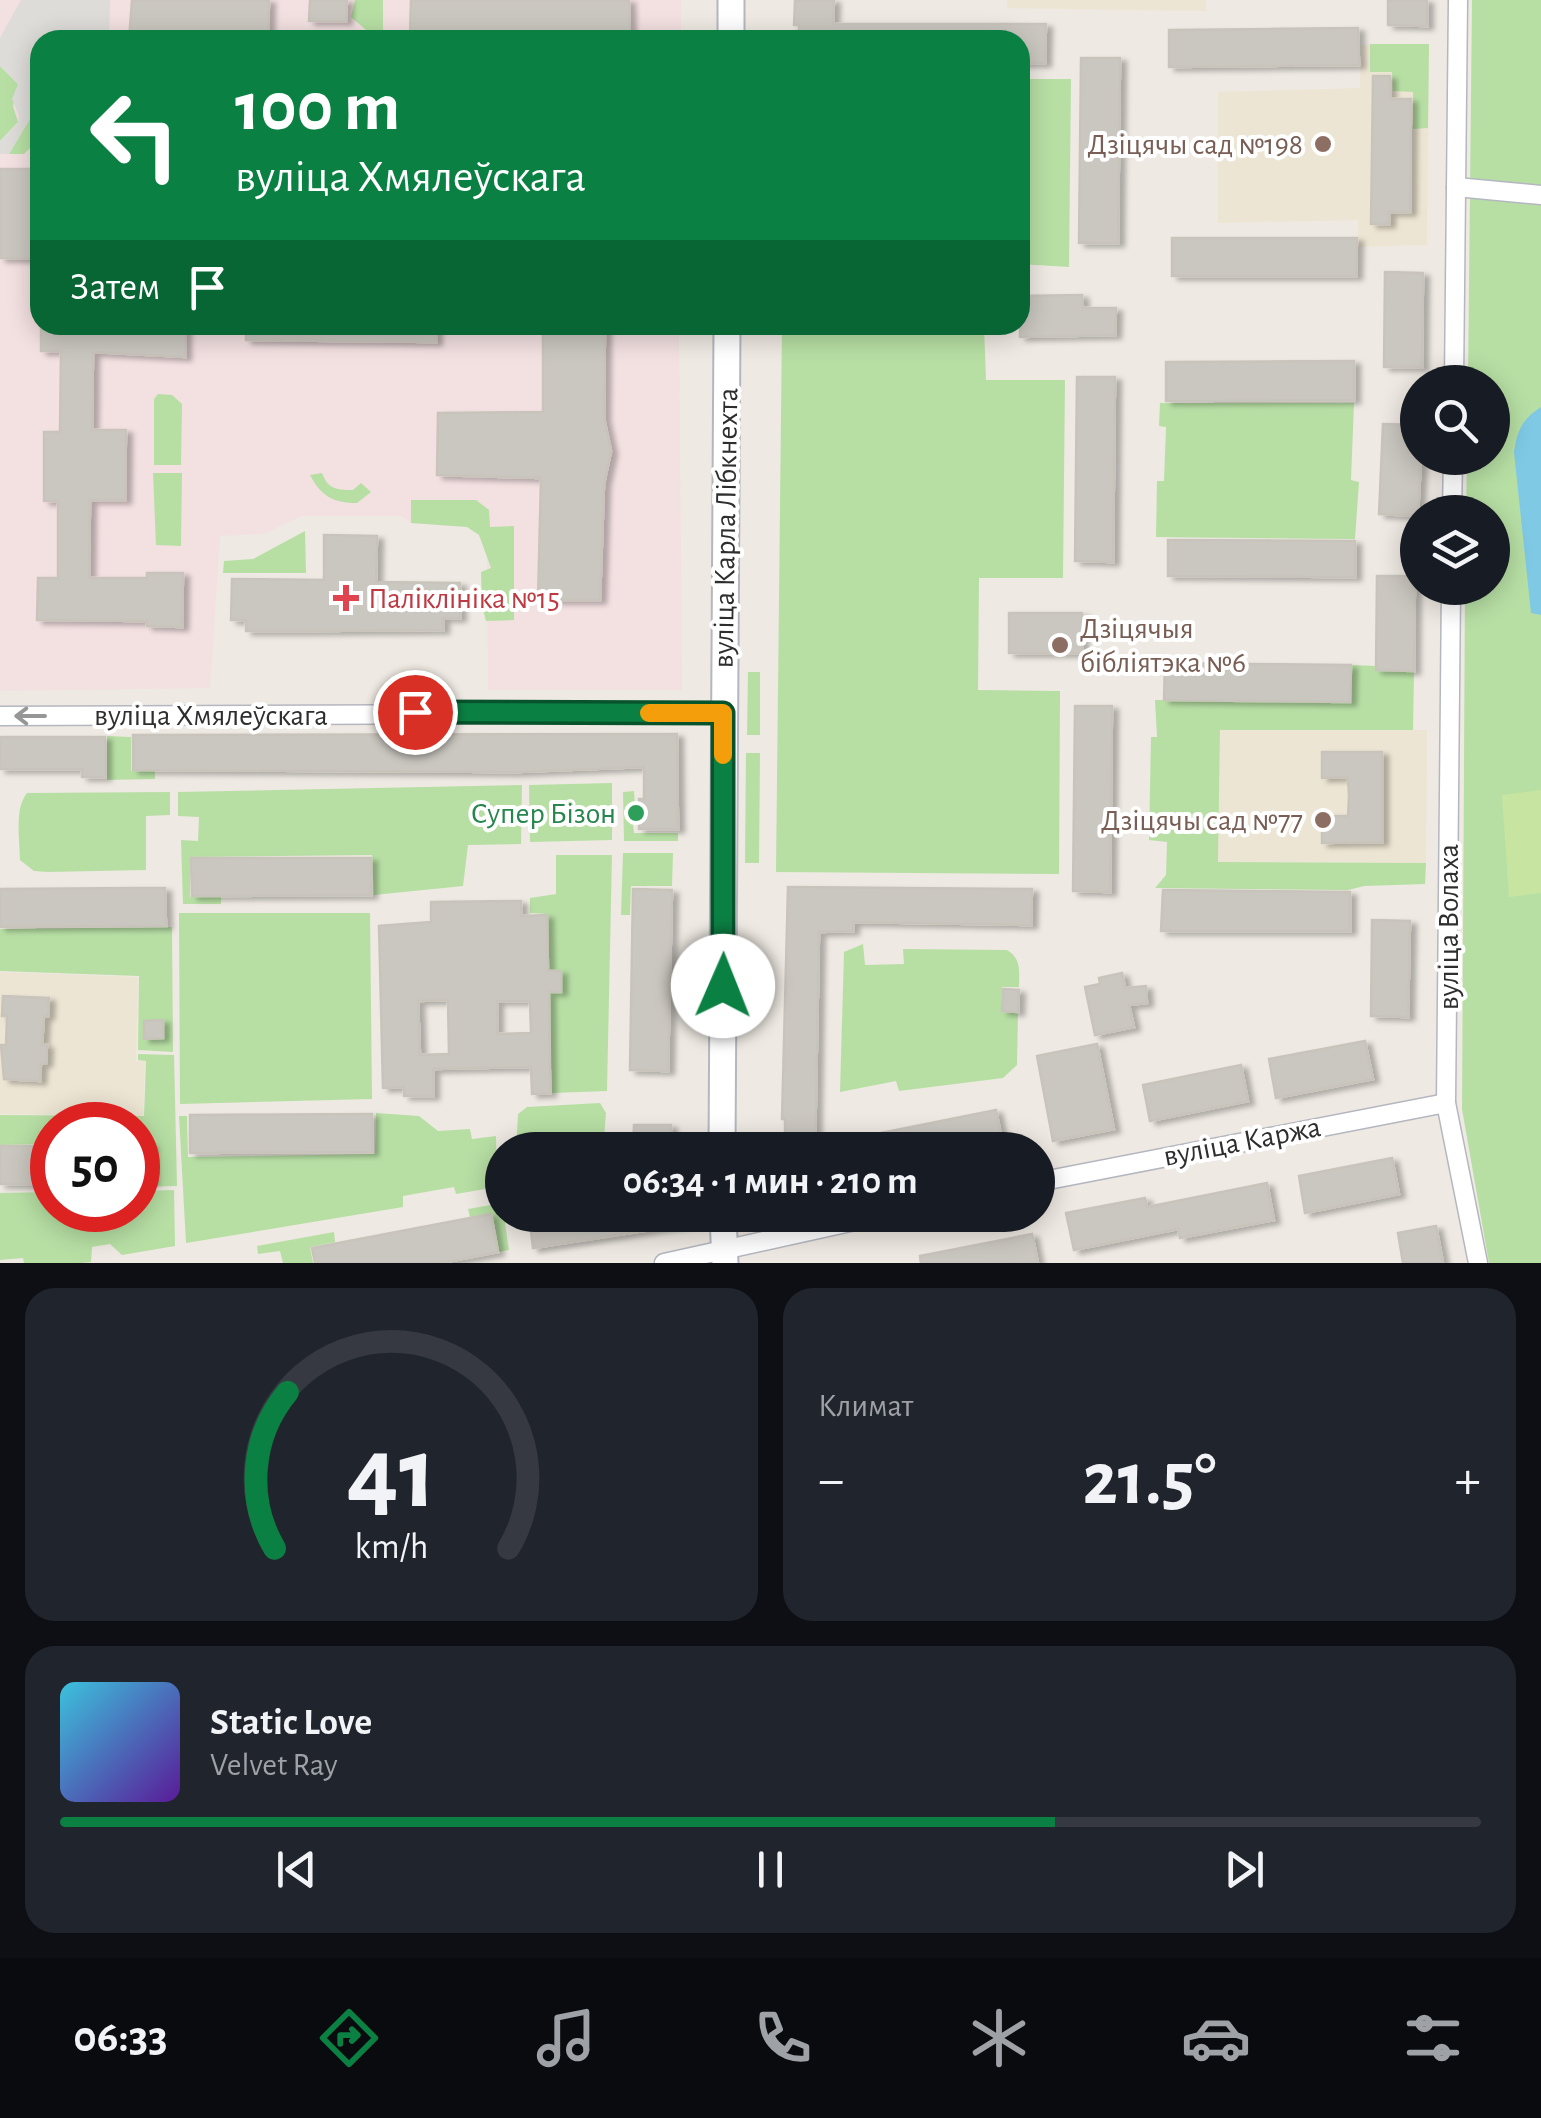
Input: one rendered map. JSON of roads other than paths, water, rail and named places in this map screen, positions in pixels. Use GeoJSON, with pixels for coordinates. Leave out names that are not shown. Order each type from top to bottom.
{"type":"FeatureCollection","features":[{"type":"Feature","properties":{"kind":"main road"},"geometry":{"type":"LineString","coordinates":[[730,30],[731,0]]}},
{"type":"Feature","properties":{"kind":"main road","name":"вуліца Карла Лібкнехта"},"geometry":{"type":"LineString","coordinates":[[722,1132],[727,335]]}},
{"type":"Feature","properties":{"kind":"main road"},"geometry":{"type":"LineString","coordinates":[[723,1232],[724,1257]]}},
{"type":"Feature","properties":{"kind":"street"},"geometry":{"type":"LineString","coordinates":[[1454,365],[1458,0]]}},
{"type":"Feature","properties":{"kind":"street"},"geometry":{"type":"LineString","coordinates":[[1456,187],[1541,195]]}},
{"type":"Feature","properties":{"kind":"street","name":"вуліца Волаха"},"geometry":{"type":"LineString","coordinates":[[1451,605],[1446,1103],[1478,1263]]}},
{"type":"Feature","properties":{"kind":"street","name":"вуліца Хмялеўскага"},"geometry":{"type":"LineString","coordinates":[[0,716],[723,713]]}},
{"type":"Feature","properties":{"kind":"street","name":"вуліца Каржа"},"geometry":{"type":"LineString","coordinates":[[1055,1179],[1446,1103]]}},
{"type":"Feature","properties":{"kind":"street"},"geometry":{"type":"LineString","coordinates":[[664,1263],[724,1257],[818,1232]]}},
{"type":"Feature","properties":{"kind":"water"},"geometry":{"type":"Polygon","coordinates":[[[1541,407],[1541,615],[1531,613],[1514,452],[1521,426],[1541,407]]]}},
{"type":"Feature","properties":{"kind":"place","name":"Дзіцячы сад №198"},"geometry":{"type":"Point","coordinates":[1323,144]}},
{"type":"Feature","properties":{"kind":"place","name":"Паліклініка №15"},"geometry":{"type":"Point","coordinates":[346,598]}},
{"type":"Feature","properties":{"kind":"place","name":"Дзіцячыя бібліятэка №6"},"geometry":{"type":"Point","coordinates":[1060,645]}},
{"type":"Feature","properties":{"kind":"place","name":"Супер Бізон"},"geometry":{"type":"Point","coordinates":[636,813]}},
{"type":"Feature","properties":{"kind":"place","name":"Дзіцячы сад №77"},"geometry":{"type":"Point","coordinates":[1323,820]}}]}
